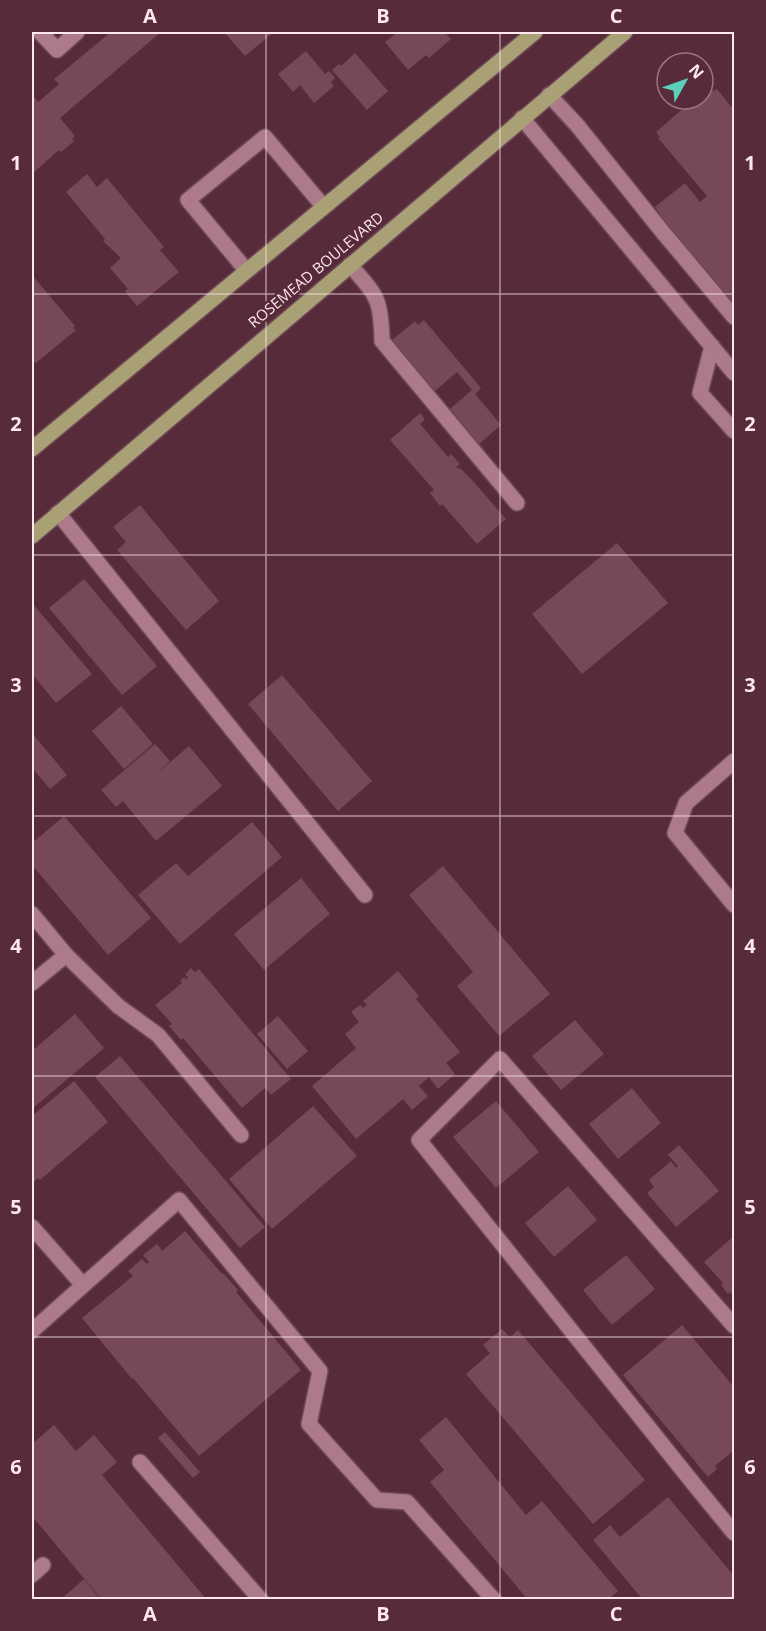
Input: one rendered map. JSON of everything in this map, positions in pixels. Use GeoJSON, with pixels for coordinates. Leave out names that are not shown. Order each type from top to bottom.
{"type":"FeatureCollection","features":[{"type":"Feature","properties":{"kind":"main road"},"geometry":{"type":"LineString","coordinates":[[32,449],[535,32]]}},
{"type":"Feature","properties":{"kind":"main road","name":"ROSEMEAD BOULEVARD"},"geometry":{"type":"LineString","coordinates":[[32,536],[625,32]]}},
{"type":"Feature","properties":{"kind":"street"},"geometry":{"type":"LineString","coordinates":[[40,32],[57,50],[77,32]]}},
{"type":"Feature","properties":{"kind":"street"},"geometry":{"type":"LineString","coordinates":[[549,95],[577,125],[661,230],[735,317]]}},
{"type":"Feature","properties":{"kind":"street"},"geometry":{"type":"LineString","coordinates":[[522,118],[735,373]]}},
{"type":"Feature","properties":{"kind":"street"},"geometry":{"type":"LineString","coordinates":[[246,270],[188,200],[265,136],[323,207]]}},
{"type":"Feature","properties":{"kind":"street"},"geometry":{"type":"LineString","coordinates":[[350,265],[375,293],[380,307],[382,341],[517,503]]}},
{"type":"Feature","properties":{"kind":"street"},"geometry":{"type":"LineString","coordinates":[[712,346],[700,393],[735,431]]}},
{"type":"Feature","properties":{"kind":"street"},"geometry":{"type":"LineString","coordinates":[[58,513],[365,896]]}},
{"type":"Feature","properties":{"kind":"street"},"geometry":{"type":"LineString","coordinates":[[735,761],[686,803],[675,833],[735,905]]}},
{"type":"Feature","properties":{"kind":"street"},"geometry":{"type":"LineString","coordinates":[[32,914],[66,955],[118,1006],[158,1035],[241,1135]]}},
{"type":"Feature","properties":{"kind":"street"},"geometry":{"type":"LineString","coordinates":[[32,984],[66,955]]}},
{"type":"Feature","properties":{"kind":"street"},"geometry":{"type":"LineString","coordinates":[[735,1326],[500,1059],[419,1140],[678,1465],[735,1533]]}},
{"type":"Feature","properties":{"kind":"street"},"geometry":{"type":"LineString","coordinates":[[32,1331],[179,1200],[320,1371],[309,1424],[376,1500],[408,1502],[494,1599]]}},
{"type":"Feature","properties":{"kind":"street"},"geometry":{"type":"LineString","coordinates":[[32,1227],[83,1285]]}},
{"type":"Feature","properties":{"kind":"street"},"geometry":{"type":"LineString","coordinates":[[140,1462],[261,1599]]}},
{"type":"Feature","properties":{"kind":"building"},"geometry":{"type":"Polygon","coordinates":[[[111,32],[161,32],[60,118],[75,136],[72,139],[74,141],[61,152],[59,150],[32,174],[32,94],[38,102],[59,84],[54,79],[111,32]]]}},
{"type":"Feature","properties":{"kind":"building"},"geometry":{"type":"Polygon","coordinates":[[[224,32],[274,32],[245,56],[224,32]]]}},
{"type":"Feature","properties":{"kind":"building"},"geometry":{"type":"Polygon","coordinates":[[[393,32],[444,32],[451,39],[429,58],[426,55],[408,70],[385,42],[395,34],[393,32]]]}},
{"type":"Feature","properties":{"kind":"building"},"geometry":{"type":"Polygon","coordinates":[[[306,51],[325,74],[329,71],[335,78],[331,82],[334,86],[314,103],[300,85],[293,92],[278,74],[306,51]]]}},
{"type":"Feature","properties":{"kind":"building"},"geometry":{"type":"Polygon","coordinates":[[[355,53],[388,91],[367,110],[332,70],[339,64],[341,66],[355,53]]]}},
{"type":"Feature","properties":{"kind":"building"},"geometry":{"type":"Polygon","coordinates":[[[717,89],[734,110],[734,306],[669,228],[655,207],[685,183],[700,202],[707,196],[658,138],[660,137],[656,132],[680,111],[715,111],[715,90],[717,89]]]}},
{"type":"Feature","properties":{"kind":"building"},"geometry":{"type":"Polygon","coordinates":[[[87,174],[97,187],[107,178],[164,247],[160,250],[179,272],[137,306],[125,291],[128,289],[110,268],[121,258],[103,241],[105,239],[66,192],[87,174]]]}},
{"type":"Feature","properties":{"kind":"building"},"geometry":{"type":"Polygon","coordinates":[[[32,275],[76,330],[36,363],[32,362],[32,275]]]}},
{"type":"Feature","properties":{"kind":"building"},"geometry":{"type":"Polygon","coordinates":[[[424,320],[481,388],[475,394],[501,425],[479,444],[450,409],[472,390],[457,372],[435,391],[392,340],[415,321],[418,325],[424,320]]]}},
{"type":"Feature","properties":{"kind":"building"},"geometry":{"type":"Polygon","coordinates":[[[420,413],[425,419],[420,424],[448,457],[451,454],[460,464],[456,467],[471,479],[506,519],[477,544],[442,504],[440,506],[430,493],[434,490],[390,440],[420,413]]]}},
{"type":"Feature","properties":{"kind":"building"},"geometry":{"type":"Polygon","coordinates":[[[140,505],[219,601],[186,630],[117,550],[126,542],[113,527],[140,505]]]}},
{"type":"Feature","properties":{"kind":"building"},"geometry":{"type":"Polygon","coordinates":[[[617,543],[668,603],[582,674],[532,614],[617,543]]]}},
{"type":"Feature","properties":{"kind":"building"},"geometry":{"type":"Polygon","coordinates":[[[84,579],[157,666],[122,695],[49,608],[84,579]]]}},
{"type":"Feature","properties":{"kind":"building"},"geometry":{"type":"Polygon","coordinates":[[[32,603],[92,674],[56,703],[32,674],[32,603]]]}},
{"type":"Feature","properties":{"kind":"building"},"geometry":{"type":"Polygon","coordinates":[[[282,675],[372,781],[338,811],[248,704],[282,675]]]}},
{"type":"Feature","properties":{"kind":"building"},"geometry":{"type":"Polygon","coordinates":[[[121,706],[153,744],[124,769],[92,731],[121,706]]]}},
{"type":"Feature","properties":{"kind":"building"},"geometry":{"type":"Polygon","coordinates":[[[32,733],[67,775],[50,789],[32,768],[32,733]]]}},
{"type":"Feature","properties":{"kind":"building"},"geometry":{"type":"Polygon","coordinates":[[[155,744],[170,761],[154,776],[189,746],[222,786],[156,841],[123,801],[116,807],[101,790],[155,744]]]}},
{"type":"Feature","properties":{"kind":"building"},"geometry":{"type":"Polygon","coordinates":[[[64,816],[151,918],[108,955],[32,865],[32,843],[64,816]]]}},
{"type":"Feature","properties":{"kind":"building"},"geometry":{"type":"Polygon","coordinates":[[[252,822],[282,857],[180,944],[138,895],[176,863],[188,876],[252,822]]]}},
{"type":"Feature","properties":{"kind":"building"},"geometry":{"type":"Polygon","coordinates":[[[443,866],[550,994],[499,1036],[457,986],[473,972],[409,895],[443,866]]]}},
{"type":"Feature","properties":{"kind":"building"},"geometry":{"type":"Polygon","coordinates":[[[301,878],[330,914],[264,970],[234,934],[301,878]]]}},
{"type":"Feature","properties":{"kind":"building"},"geometry":{"type":"Polygon","coordinates":[[[191,968],[195,972],[199,969],[291,1079],[271,1095],[265,1088],[242,1108],[183,1038],[181,1040],[169,1026],[172,1024],[155,1005],[182,983],[180,981],[184,977],[188,978],[185,974],[191,968]]]}},
{"type":"Feature","properties":{"kind":"building"},"geometry":{"type":"Polygon","coordinates":[[[398,971],[419,996],[416,999],[460,1052],[446,1063],[455,1074],[438,1089],[429,1077],[419,1086],[428,1096],[412,1110],[403,1099],[356,1139],[312,1086],[356,1048],[345,1034],[359,1022],[351,1012],[360,1005],[363,1008],[367,1005],[363,1001],[398,971]]]}},
{"type":"Feature","properties":{"kind":"building"},"geometry":{"type":"Polygon","coordinates":[[[75,1014],[104,1048],[32,1109],[32,1051],[75,1014]]]}},
{"type":"Feature","properties":{"kind":"building"},"geometry":{"type":"Polygon","coordinates":[[[278,1016],[308,1051],[287,1069],[257,1034],[278,1016]]]}},
{"type":"Feature","properties":{"kind":"building"},"geometry":{"type":"Polygon","coordinates":[[[575,1020],[604,1054],[561,1090],[532,1056],[575,1020]]]}},
{"type":"Feature","properties":{"kind":"building"},"geometry":{"type":"Polygon","coordinates":[[[120,1056],[265,1227],[240,1248],[95,1077],[120,1056]]]}},
{"type":"Feature","properties":{"kind":"building"},"geometry":{"type":"Polygon","coordinates":[[[74,1081],[108,1122],[40,1180],[38,1178],[32,1184],[32,1116],[74,1081]]]}},
{"type":"Feature","properties":{"kind":"building"},"geometry":{"type":"Polygon","coordinates":[[[632,1088],[661,1123],[618,1159],[589,1124],[632,1088]]]}},
{"type":"Feature","properties":{"kind":"building"},"geometry":{"type":"Polygon","coordinates":[[[496,1101],[539,1152],[496,1188],[453,1137],[496,1101]]]}},
{"type":"Feature","properties":{"kind":"building"},"geometry":{"type":"Polygon","coordinates":[[[313,1106],[357,1156],[272,1229],[229,1179],[313,1106]]]}},
{"type":"Feature","properties":{"kind":"building"},"geometry":{"type":"Polygon","coordinates":[[[679,1145],[719,1191],[676,1227],[647,1193],[654,1187],[649,1180],[671,1161],[676,1168],[678,1166],[668,1155],[679,1145]]]}},
{"type":"Feature","properties":{"kind":"building"},"geometry":{"type":"Polygon","coordinates":[[[568,1186],[597,1220],[554,1257],[525,1223],[568,1186]]]}},
{"type":"Feature","properties":{"kind":"building"},"geometry":{"type":"Polygon","coordinates":[[[185,1231],[238,1290],[236,1292],[301,1370],[199,1456],[82,1318],[133,1276],[128,1271],[142,1259],[147,1264],[149,1262],[143,1255],[157,1244],[162,1251],[185,1231]]]}},
{"type":"Feature","properties":{"kind":"building"},"geometry":{"type":"Polygon","coordinates":[[[734,1236],[734,1297],[730,1292],[728,1294],[721,1285],[723,1283],[704,1262],[734,1236]]]}},
{"type":"Feature","properties":{"kind":"building"},"geometry":{"type":"Polygon","coordinates":[[[626,1255],[655,1289],[612,1325],[583,1290],[626,1255]]]}},
{"type":"Feature","properties":{"kind":"building"},"geometry":{"type":"Polygon","coordinates":[[[682,1325],[734,1387],[734,1456],[732,1452],[715,1466],[717,1469],[708,1477],[623,1375],[682,1325]]]}},
{"type":"Feature","properties":{"kind":"building"},"geometry":{"type":"Polygon","coordinates":[[[502,1329],[510,1337],[518,1330],[645,1480],[593,1524],[466,1374],[490,1353],[483,1345],[502,1329]]]}},
{"type":"Feature","properties":{"kind":"building"},"geometry":{"type":"Polygon","coordinates":[[[446,1417],[526,1515],[542,1501],[618,1591],[608,1600],[528,1600],[430,1482],[444,1470],[419,1440],[446,1417]]]}},
{"type":"Feature","properties":{"kind":"building"},"geometry":{"type":"Polygon","coordinates":[[[54,1425],[76,1451],[94,1435],[117,1462],[102,1475],[207,1600],[102,1600],[32,1516],[32,1444],[54,1425]]]}},
{"type":"Feature","properties":{"kind":"building"},"geometry":{"type":"Polygon","coordinates":[[[165,1432],[200,1472],[193,1478],[158,1438],[165,1432]]]}},
{"type":"Feature","properties":{"kind":"building"},"geometry":{"type":"Polygon","coordinates":[[[668,1497],[734,1576],[734,1600],[643,1600],[593,1540],[610,1525],[620,1537],[668,1497]]]}},
{"type":"Feature","properties":{"kind":"building"},"geometry":{"type":"Polygon","coordinates":[[[84,1579],[101,1600],[60,1600],[84,1579]]]}}]}
